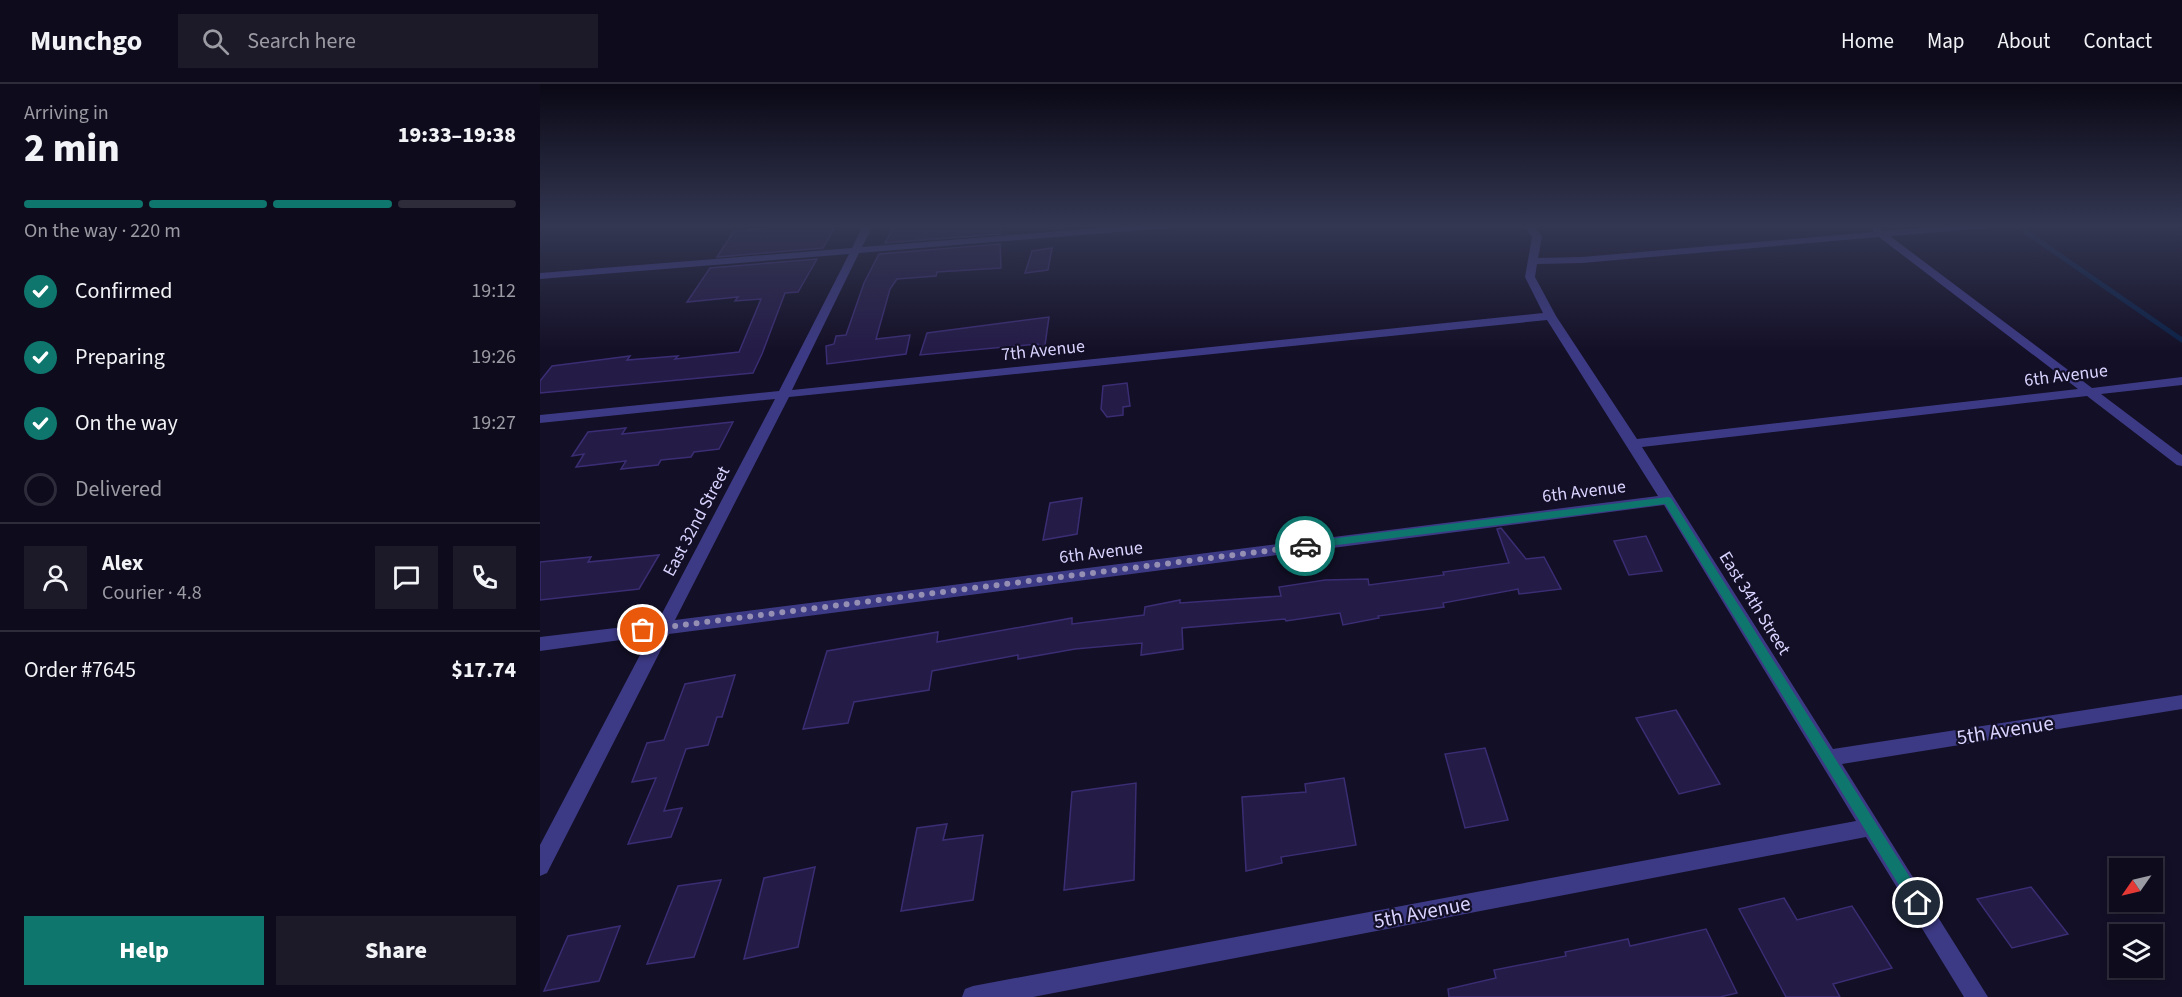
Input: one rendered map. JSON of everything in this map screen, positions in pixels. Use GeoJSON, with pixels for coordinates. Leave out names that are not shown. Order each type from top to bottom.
{"type":"FeatureCollection","features":[{"type":"Feature","properties":{"kind":"street"},"geometry":{"type":"LineString","coordinates":[[540,276],[642,268]]}},
{"type":"Feature","properties":{"kind":"street","name":"East 32nd Street"},"geometry":{"type":"LineString","coordinates":[[540,866],[847,268]]}},
{"type":"Feature","properties":{"kind":"street","name":"East 34th Street"},"geometry":{"type":"LineString","coordinates":[[1531,268],[1530,277],[1550,316],[1633,444],[1977,997]]}},
{"type":"Feature","properties":{"kind":"street"},"geometry":{"type":"LineString","coordinates":[[1925,268],[2182,462]]}},
{"type":"Feature","properties":{"kind":"street","name":"7th Avenue"},"geometry":{"type":"LineString","coordinates":[[540,419],[1550,316]]}},
{"type":"Feature","properties":{"kind":"street","name":"6th Avenue"},"geometry":{"type":"LineString","coordinates":[[1633,444],[2182,381]]}},
{"type":"Feature","properties":{"kind":"street","name":"6th Avenue"},"geometry":{"type":"LineString","coordinates":[[540,644],[1668,500]]}},
{"type":"Feature","properties":{"kind":"street","name":"5th Avenue"},"geometry":{"type":"LineString","coordinates":[[1828,758],[2182,702]]}},
{"type":"Feature","properties":{"kind":"street","name":"5th Avenue"},"geometry":{"type":"LineString","coordinates":[[973,997],[1872,827]]}},
{"type":"Feature","properties":{"kind":"building"},"geometry":{"type":"Polygon","coordinates":[[[710,268],[812,268],[798,292],[785,293],[753,373],[540,393],[540,381],[552,366],[630,356],[627,360],[678,356],[675,359],[739,352],[761,299],[735,301],[738,297],[687,302],[710,268]]]}},
{"type":"Feature","properties":{"kind":"building"},"geometry":{"type":"Polygon","coordinates":[[[872,268],[1001,268],[937,272],[936,276],[897,279],[890,289],[876,339],[910,335],[906,354],[827,364],[826,346],[834,344],[836,336],[846,335],[864,283],[872,268]]]}},
{"type":"Feature","properties":{"kind":"building"},"geometry":{"type":"Polygon","coordinates":[[[1027,268],[1048,268],[1048,270],[1025,273],[1027,268]]]}},
{"type":"Feature","properties":{"kind":"building"},"geometry":{"type":"Polygon","coordinates":[[[1049,317],[1044,352],[1038,344],[920,355],[927,333],[1049,317]]]}},
{"type":"Feature","properties":{"kind":"building"},"geometry":{"type":"Polygon","coordinates":[[[1127,383],[1130,406],[1123,407],[1123,415],[1107,417],[1101,409],[1103,386],[1127,383]]]}},
{"type":"Feature","properties":{"kind":"building"},"geometry":{"type":"Polygon","coordinates":[[[733,422],[719,449],[694,452],[691,457],[661,460],[658,465],[621,469],[626,461],[576,467],[584,454],[572,456],[588,432],[626,428],[622,434],[733,422]]]}},
{"type":"Feature","properties":{"kind":"building"},"geometry":{"type":"Polygon","coordinates":[[[1082,498],[1077,534],[1043,540],[1050,503],[1082,498]]]}},
{"type":"Feature","properties":{"kind":"building"},"geometry":{"type":"Polygon","coordinates":[[[1501,528],[1526,559],[1544,557],[1561,589],[1519,594],[1518,589],[1443,603],[1444,607],[1378,616],[1379,618],[1343,625],[1340,613],[1286,621],[1285,619],[1182,628],[1183,649],[1141,655],[1142,643],[1075,649],[1018,659],[1018,655],[932,671],[929,690],[854,702],[848,723],[803,729],[827,651],[938,632],[937,642],[1072,618],[1072,624],[1144,615],[1145,607],[1180,600],[1180,603],[1281,596],[1279,587],[1325,580],[1368,579],[1369,585],[1444,575],[1443,572],[1509,563],[1497,529],[1501,528]]]}},
{"type":"Feature","properties":{"kind":"building"},"geometry":{"type":"Polygon","coordinates":[[[1646,536],[1662,571],[1629,575],[1614,541],[1646,536]]]}},
{"type":"Feature","properties":{"kind":"building"},"geometry":{"type":"Polygon","coordinates":[[[659,555],[639,589],[540,600],[540,562],[591,557],[588,562],[659,555]]]}},
{"type":"Feature","properties":{"kind":"building"},"geometry":{"type":"Polygon","coordinates":[[[735,675],[722,717],[717,717],[708,745],[686,749],[664,811],[682,808],[671,837],[628,844],[656,778],[632,782],[647,743],[664,740],[685,684],[735,675]]]}},
{"type":"Feature","properties":{"kind":"building"},"geometry":{"type":"Polygon","coordinates":[[[1676,710],[1720,784],[1679,794],[1636,718],[1676,710]]]}},
{"type":"Feature","properties":{"kind":"building"},"geometry":{"type":"Polygon","coordinates":[[[1485,748],[1508,820],[1465,828],[1445,754],[1485,748]]]}},
{"type":"Feature","properties":{"kind":"building"},"geometry":{"type":"Polygon","coordinates":[[[1344,778],[1356,845],[1281,857],[1282,863],[1246,871],[1242,797],[1306,792],[1305,784],[1344,778]]]}},
{"type":"Feature","properties":{"kind":"building"},"geometry":{"type":"Polygon","coordinates":[[[1136,783],[1134,880],[1064,890],[1072,792],[1136,783]]]}},
{"type":"Feature","properties":{"kind":"building"},"geometry":{"type":"Polygon","coordinates":[[[947,824],[943,840],[983,835],[973,900],[901,911],[917,828],[947,824]]]}},
{"type":"Feature","properties":{"kind":"building"},"geometry":{"type":"Polygon","coordinates":[[[815,867],[798,947],[744,959],[764,878],[815,867]]]}},
{"type":"Feature","properties":{"kind":"building"},"geometry":{"type":"Polygon","coordinates":[[[721,880],[694,957],[647,964],[678,886],[721,880]]]}},
{"type":"Feature","properties":{"kind":"building"},"geometry":{"type":"Polygon","coordinates":[[[2031,887],[2068,934],[2012,948],[1977,899],[2031,887]]]}},
{"type":"Feature","properties":{"kind":"building"},"geometry":{"type":"Polygon","coordinates":[[[1784,898],[1797,920],[1852,906],[1892,968],[1833,984],[1840,997],[1786,997],[1739,909],[1784,898]]]}},
{"type":"Feature","properties":{"kind":"building"},"geometry":{"type":"Polygon","coordinates":[[[620,926],[599,981],[544,991],[568,936],[620,926]]]}},
{"type":"Feature","properties":{"kind":"building"},"geometry":{"type":"Polygon","coordinates":[[[1706,929],[1737,993],[1720,997],[1449,997],[1448,989],[1496,978],[1494,970],[1566,956],[1565,952],[1628,939],[1630,946],[1706,929]]]}},
{"type":"Feature","properties":{"kind":"waterway"},"geometry":{"type":"LineString","coordinates":[[2077,268],[2182,340]]}},
{"type":"Feature","properties":{"kind":"way so far"},"geometry":{"type":"LineString","coordinates":[[643,630],[1305,546]]}},
{"type":"Feature","properties":{"kind":"route"},"geometry":{"type":"LineString","coordinates":[[1305,546],[1668,500],[1918,903]]}}]}
